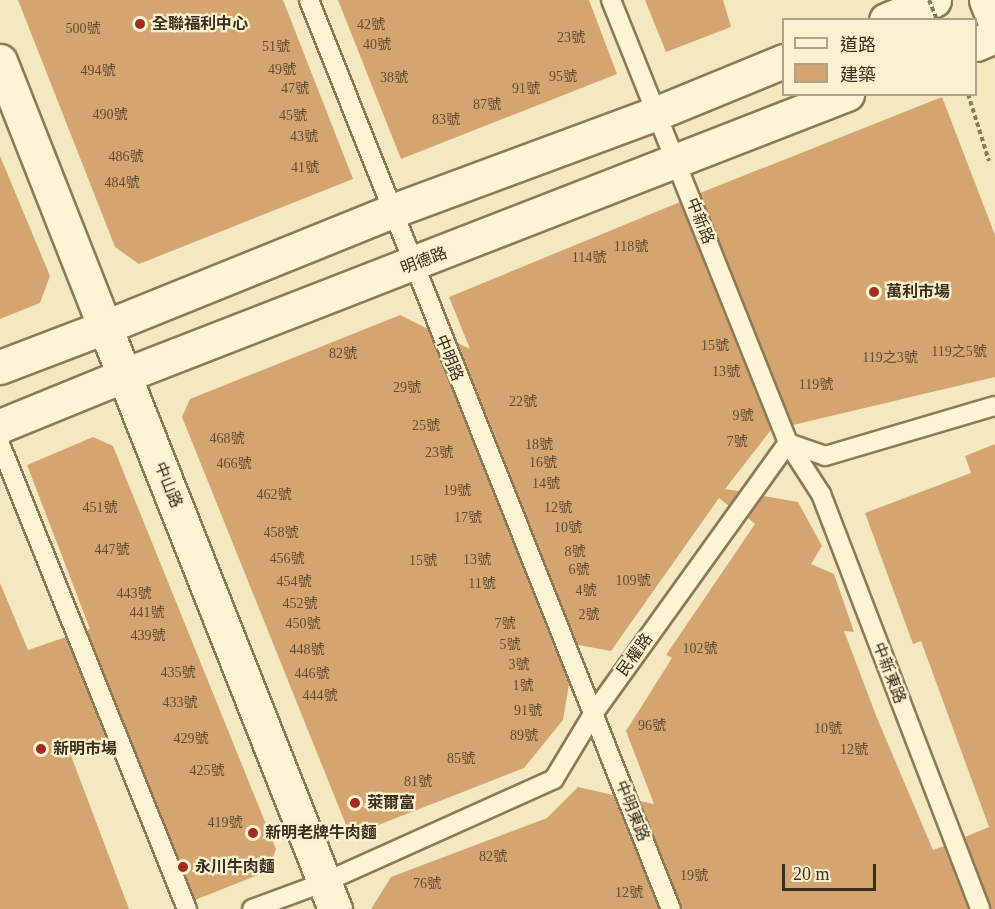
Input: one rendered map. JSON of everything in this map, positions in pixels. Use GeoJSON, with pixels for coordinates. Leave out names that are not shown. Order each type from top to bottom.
{"type":"FeatureCollection","features":[{"type":"Feature","properties":{"kind":"street"},"geometry":{"type":"LineString","coordinates":[[891,18],[934,0]]}},
{"type":"Feature","properties":{"kind":"street"},"geometry":{"type":"LineString","coordinates":[[986,0],[995,22]]}},
{"type":"Feature","properties":{"kind":"street"},"geometry":{"type":"LineString","coordinates":[[977,43],[995,36]]}},
{"type":"Feature","properties":{"kind":"street","name":"中山路"},"geometry":{"type":"LineString","coordinates":[[0,61],[330,896]]}},
{"type":"Feature","properties":{"kind":"street"},"geometry":{"type":"LineString","coordinates":[[0,367],[392,211],[657,113],[782,61]]}},
{"type":"Feature","properties":{"kind":"street","name":"明德路"},"geometry":{"type":"LineString","coordinates":[[0,426],[125,375],[677,163],[842,96]]}},
{"type":"Feature","properties":{"kind":"lane","name":"中明路"},"geometry":{"type":"LineString","coordinates":[[309,0],[412,266],[593,714]]}},
{"type":"Feature","properties":{"kind":"lane","name":"中新路"},"geometry":{"type":"LineString","coordinates":[[611,0],[788,443]]}},
{"type":"Feature","properties":{"kind":"lane"},"geometry":{"type":"LineString","coordinates":[[788,443],[825,456],[995,406]]}},
{"type":"Feature","properties":{"kind":"lane","name":"民權路"},"geometry":{"type":"LineString","coordinates":[[252,909],[330,896],[554,778],[593,714],[788,443]]}},
{"type":"Feature","properties":{"kind":"lane","name":"中新東路"},"geometry":{"type":"LineString","coordinates":[[788,443],[821,494],[980,909]]}},
{"type":"Feature","properties":{"kind":"lane"},"geometry":{"type":"LineString","coordinates":[[0,444],[187,909]]}},
{"type":"Feature","properties":{"kind":"lane","name":"中明東路"},"geometry":{"type":"LineString","coordinates":[[593,714],[671,909]]}},
{"type":"Feature","properties":{"kind":"path"},"geometry":{"type":"LineString","coordinates":[[929,0],[936,18]]}},
{"type":"Feature","properties":{"kind":"path"},"geometry":{"type":"LineString","coordinates":[[969,96],[989,161]]}},
{"type":"Feature","properties":{"kind":"building"},"geometry":{"type":"Polygon","coordinates":[[[18,0],[283,0],[353,179],[139,264],[115,247],[18,0]]]}},
{"type":"Feature","properties":{"kind":"building"},"geometry":{"type":"Polygon","coordinates":[[[338,0],[589,0],[617,74],[401,159],[338,0]]]}},
{"type":"Feature","properties":{"kind":"building"},"geometry":{"type":"Polygon","coordinates":[[[645,0],[723,0],[731,27],[666,52],[645,0]]]}},
{"type":"Feature","properties":{"kind":"building","name":"萬利市場"},"geometry":{"type":"Polygon","coordinates":[[[942,97],[995,235],[995,377],[793,425],[700,193],[942,97]]]}},
{"type":"Feature","properties":{"kind":"building"},"geometry":{"type":"Polygon","coordinates":[[[0,156],[50,276],[40,303],[0,319],[0,156]]]}},
{"type":"Feature","properties":{"kind":"building"},"geometry":{"type":"Polygon","coordinates":[[[680,202],[771,430],[725,489],[739,491],[729,506],[719,498],[611,651],[578,645],[458,343],[470,349],[449,297],[680,202]]]}},
{"type":"Feature","properties":{"kind":"building"},"geometry":{"type":"Polygon","coordinates":[[[400,315],[428,329],[569,684],[563,720],[524,768],[368,829],[346,825],[182,417],[190,399],[400,315]]]}},
{"type":"Feature","properties":{"kind":"building"},"geometry":{"type":"Polygon","coordinates":[[[93,437],[113,446],[276,849],[268,871],[195,900],[87,630],[90,629],[27,465],[93,437]]]}},
{"type":"Feature","properties":{"kind":"building"},"geometry":{"type":"Polygon","coordinates":[[[995,444],[995,909],[991,909],[965,837],[989,827],[921,641],[913,644],[865,513],[971,473],[965,456],[995,444]]]}},
{"type":"Feature","properties":{"kind":"building"},"geometry":{"type":"Polygon","coordinates":[[[764,496],[798,502],[822,546],[811,564],[834,574],[854,632],[844,631],[877,718],[933,850],[944,846],[968,909],[682,909],[640,801],[654,804],[626,731],[672,658],[666,655],[755,524],[748,518],[764,496]]]}},
{"type":"Feature","properties":{"kind":"building","name":"新明市場"},"geometry":{"type":"Polygon","coordinates":[[[0,583],[28,650],[66,637],[106,738],[70,753],[129,909],[0,909],[0,583]]]}},
{"type":"Feature","properties":{"kind":"building"},"geometry":{"type":"Polygon","coordinates":[[[578,787],[613,795],[659,909],[371,909],[391,877],[547,818],[578,787]]]}},
{"type":"Feature","properties":{"kind":"place","name":"全聯福利中心"},"geometry":{"type":"Point","coordinates":[140,24]}},
{"type":"Feature","properties":{"kind":"place","name":"萬利市場"},"geometry":{"type":"Point","coordinates":[874,292]}},
{"type":"Feature","properties":{"kind":"place","name":"新明市場"},"geometry":{"type":"Point","coordinates":[41,749]}},
{"type":"Feature","properties":{"kind":"place","name":"萊爾富"},"geometry":{"type":"Point","coordinates":[355,803]}},
{"type":"Feature","properties":{"kind":"place","name":"新明老牌牛肉麵"},"geometry":{"type":"Point","coordinates":[253,833]}},
{"type":"Feature","properties":{"kind":"place","name":"永川牛肉麵"},"geometry":{"type":"Point","coordinates":[183,867]}}]}
